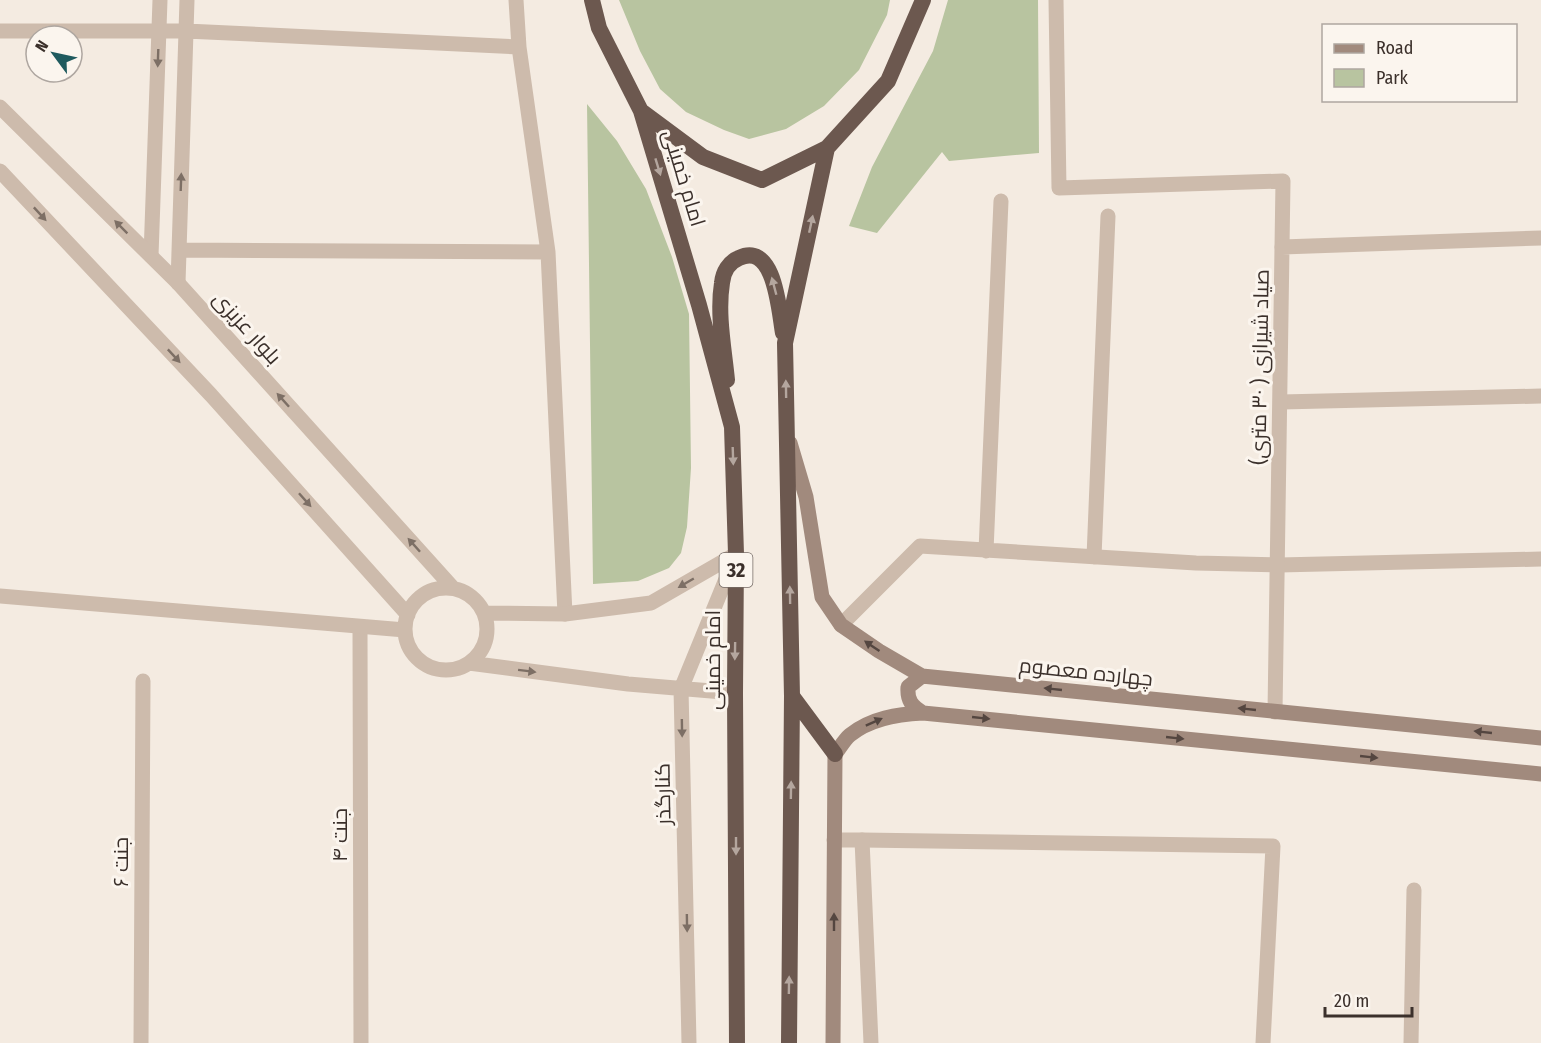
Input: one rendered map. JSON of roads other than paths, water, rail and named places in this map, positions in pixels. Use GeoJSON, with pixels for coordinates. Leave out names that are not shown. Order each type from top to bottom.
{"type":"FeatureCollection","features":[{"type":"Feature","properties":{"kind":"highway","name":"32"},"geometry":{"type":"LineString","coordinates":[[592,0],[599,28],[641,111],[703,157],[762,180],[827,148],[888,81],[923,0]]}},
{"type":"Feature","properties":{"kind":"highway","name":"امام خمینی"},"geometry":{"type":"LineString","coordinates":[[641,111],[699,305],[732,427],[736,554],[737,1043]]}},
{"type":"Feature","properties":{"kind":"highway"},"geometry":{"type":"LineString","coordinates":[[785,343],[827,148]]}},
{"type":"Feature","properties":{"kind":"highway"},"geometry":{"type":"LineString","coordinates":[[732,427],[722,320],[722,283],[732,261],[744,255],[752,255],[761,259],[769,268],[778,301],[785,343],[792,696],[789,1043]]}},
{"type":"Feature","properties":{"kind":"highway"},"geometry":{"type":"LineString","coordinates":[[792,696],[835,753]]}},
{"type":"Feature","properties":{"kind":"main road","name":"چهارده معصوم"},"geometry":{"type":"LineString","coordinates":[[787,435],[806,497],[822,597],[841,626],[922,676],[1541,738]]}},
{"type":"Feature","properties":{"kind":"main road"},"geometry":{"type":"LineString","coordinates":[[922,676],[908,687],[907,695],[912,705],[923,713]]}},
{"type":"Feature","properties":{"kind":"main road"},"geometry":{"type":"LineString","coordinates":[[833,1043],[835,753],[850,735],[873,722],[896,714],[923,713],[1541,774]]}},
{"type":"Feature","properties":{"kind":"street"},"geometry":{"type":"LineString","coordinates":[[151,256],[160,0]]}},
{"type":"Feature","properties":{"kind":"street"},"geometry":{"type":"LineString","coordinates":[[178,283],[187,0]]}},
{"type":"Feature","properties":{"kind":"street"},"geometry":{"type":"LineString","coordinates":[[516,0],[519,47],[548,252],[565,614]]}},
{"type":"Feature","properties":{"kind":"street"},"geometry":{"type":"LineString","coordinates":[[1056,0],[1059,188],[1283,181],[1282,246]]}},
{"type":"Feature","properties":{"kind":"street"},"geometry":{"type":"LineString","coordinates":[[0,31],[159,30],[519,47]]}},
{"type":"Feature","properties":{"kind":"street","name":"بلوار عزیزی"},"geometry":{"type":"LineString","coordinates":[[0,107],[178,283],[453,588]]}},
{"type":"Feature","properties":{"kind":"street"},"geometry":{"type":"LineString","coordinates":[[0,171],[211,395],[406,623],[412,651],[428,666],[449,670],[469,663],[628,684],[735,693]]}},
{"type":"Feature","properties":{"kind":"street"},"geometry":{"type":"LineString","coordinates":[[986,551],[1001,201]]}},
{"type":"Feature","properties":{"kind":"street"},"geometry":{"type":"LineString","coordinates":[[1094,557],[1108,216]]}},
{"type":"Feature","properties":{"kind":"street","name":"صیاد شیرازی ( ۳۰ متری)"},"geometry":{"type":"LineString","coordinates":[[1275,712],[1282,246],[1541,237]]}},
{"type":"Feature","properties":{"kind":"street"},"geometry":{"type":"LineString","coordinates":[[179,250],[548,252]]}},
{"type":"Feature","properties":{"kind":"street"},"geometry":{"type":"LineString","coordinates":[[1281,402],[1541,396]]}},
{"type":"Feature","properties":{"kind":"street"},"geometry":{"type":"LineString","coordinates":[[841,626],[920,546],[1196,563],[1279,565],[1541,559]]}},
{"type":"Feature","properties":{"kind":"street"},"geometry":{"type":"LineString","coordinates":[[485,613],[565,614],[651,603],[736,554]]}},
{"type":"Feature","properties":{"kind":"street","name":"کنارگذر"},"geometry":{"type":"LineString","coordinates":[[689,1043],[681,688],[736,554]]}},
{"type":"Feature","properties":{"kind":"street"},"geometry":{"type":"LineString","coordinates":[[406,623],[418,599],[434,589],[453,588],[466,592],[477,601],[485,613],[488,632],[482,649],[469,663]]}},
{"type":"Feature","properties":{"kind":"street"},"geometry":{"type":"LineString","coordinates":[[0,596],[360,628],[406,623]]}},
{"type":"Feature","properties":{"kind":"street","name":"جنت ۴"},"geometry":{"type":"LineString","coordinates":[[360,628],[361,1043]]}},
{"type":"Feature","properties":{"kind":"street","name":"جنت ۶"},"geometry":{"type":"LineString","coordinates":[[141,1043],[143,681]]}},
{"type":"Feature","properties":{"kind":"street"},"geometry":{"type":"LineString","coordinates":[[834,840],[1273,846],[1263,1043]]}},
{"type":"Feature","properties":{"kind":"street"},"geometry":{"type":"LineString","coordinates":[[862,840],[871,1043]]}},
{"type":"Feature","properties":{"kind":"street"},"geometry":{"type":"LineString","coordinates":[[1411,1043],[1414,890]]}}]}
